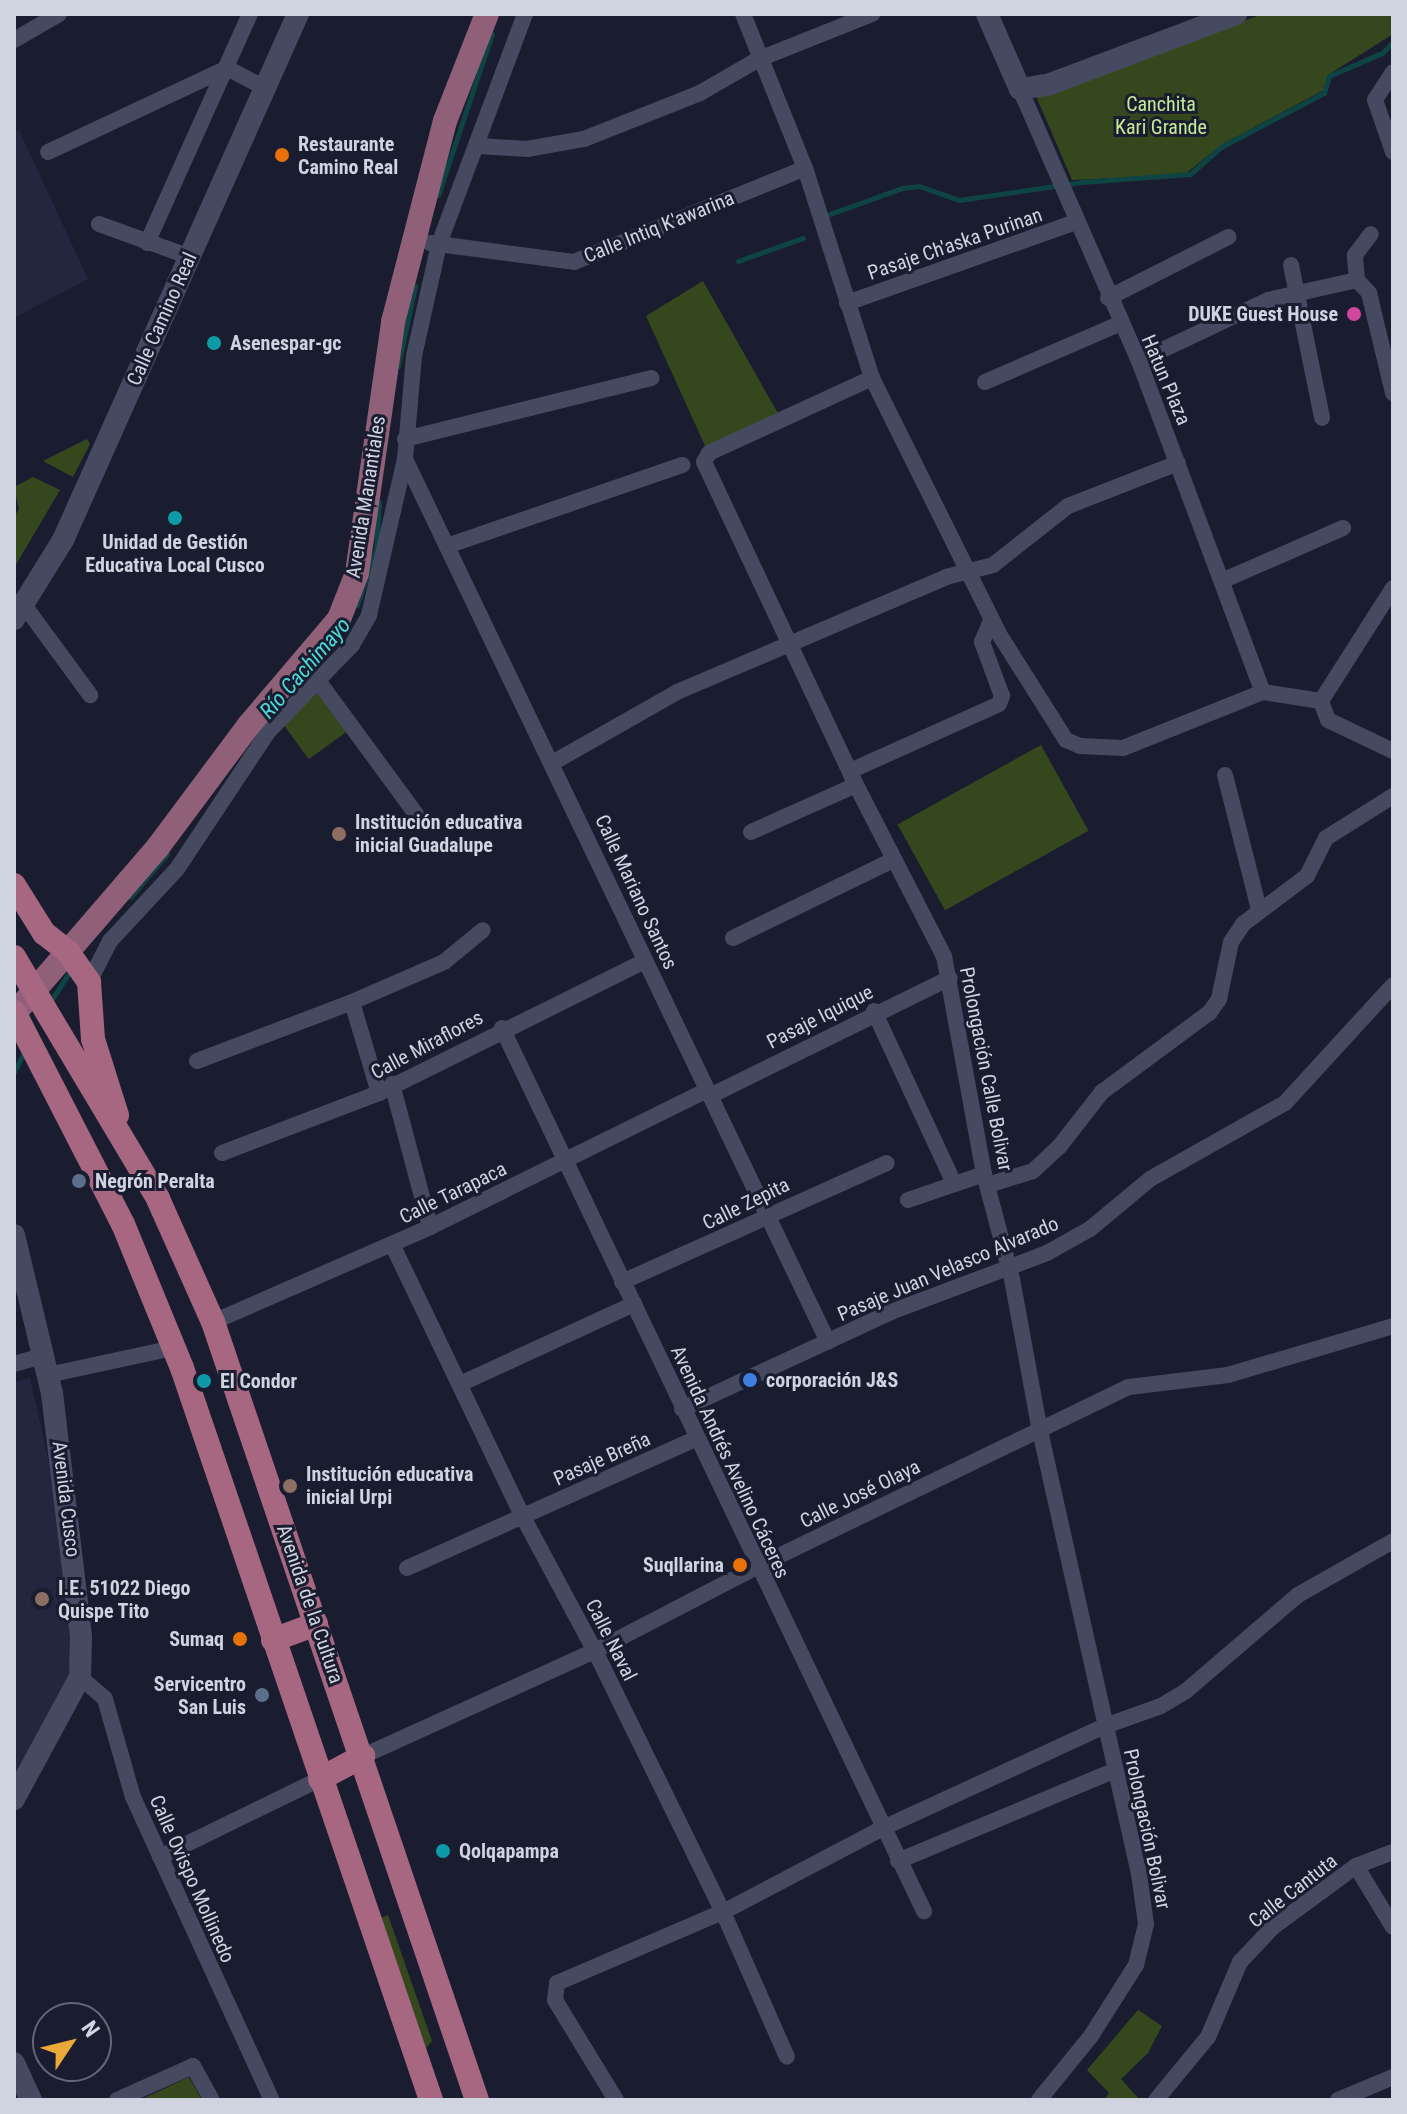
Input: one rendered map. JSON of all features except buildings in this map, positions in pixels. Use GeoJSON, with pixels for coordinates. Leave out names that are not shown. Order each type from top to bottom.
{"type":"FeatureCollection","features":[{"type":"Feature","properties":{"kind":"highway"},"geometry":{"type":"LineString","coordinates":[[14,885],[44,933],[79,966],[93,1039],[128,1152]]}},
{"type":"Feature","properties":{"kind":"highway","name":"Avenida de la Cultura"},"geometry":{"type":"LineString","coordinates":[[14,957],[33,980],[59,1036],[158,1199],[213,1322],[363,1756],[477,2100]]}},
{"type":"Feature","properties":{"kind":"highway"},"geometry":{"type":"LineString","coordinates":[[14,1013],[123,1224],[173,1348],[431,2100]]}},
{"type":"Feature","properties":{"kind":"highway"},"geometry":{"type":"LineString","coordinates":[[273,1640],[316,1624]]}},
{"type":"Feature","properties":{"kind":"highway"},"geometry":{"type":"LineString","coordinates":[[320,1779],[363,1756]]}},
{"type":"Feature","properties":{"kind":"highway"},"geometry":{"type":"LineString","coordinates":[[422,2074],[463,2059]]}},
{"type":"Feature","properties":{"kind":"main road","name":"Avenida Manantiales"},"geometry":{"type":"LineString","coordinates":[[14,1013],[33,980],[79,966],[339,619],[357,573],[393,322],[445,121],[487,14]]}},
{"type":"Feature","properties":{"kind":"street"},"geometry":{"type":"LineString","coordinates":[[147,243],[250,14]]}},
{"type":"Feature","properties":{"kind":"street","name":"Calle Camino Real"},"geometry":{"type":"LineString","coordinates":[[19,612],[63,540],[298,14]]}},
{"type":"Feature","properties":{"kind":"street","name":"Avenida Manantiales"},"geometry":{"type":"LineString","coordinates":[[79,966],[110,941],[177,869],[268,732],[352,645],[369,615],[405,459],[414,356],[439,244],[479,146],[525,14]]}},
{"type":"Feature","properties":{"kind":"street"},"geometry":{"type":"LineString","coordinates":[[732,14],[811,196],[872,378],[973,572],[992,619],[1066,740],[1080,746],[1123,748],[1142,743],[1263,692],[1321,701]]}},
{"type":"Feature","properties":{"kind":"street"},"geometry":{"type":"LineString","coordinates":[[743,14],[754,62]]}},
{"type":"Feature","properties":{"kind":"street"},"geometry":{"type":"LineString","coordinates":[[479,146],[527,149],[584,139],[700,93],[754,62],[872,14]]}},
{"type":"Feature","properties":{"kind":"street"},"geometry":{"type":"LineString","coordinates":[[987,14],[1020,89],[1050,84],[1236,14]]}},
{"type":"Feature","properties":{"kind":"street"},"geometry":{"type":"LineString","coordinates":[[14,40],[49,17]]}},
{"type":"Feature","properties":{"kind":"street"},"geometry":{"type":"LineString","coordinates":[[227,68],[267,89]]}},
{"type":"Feature","properties":{"kind":"street"},"geometry":{"type":"LineString","coordinates":[[48,152],[227,68]]}},
{"type":"Feature","properties":{"kind":"street"},"geometry":{"type":"LineString","coordinates":[[1393,72],[1375,100],[1393,152]]}},
{"type":"Feature","properties":{"kind":"street","name":"Hatun Plaza"},"geometry":{"type":"LineString","coordinates":[[1020,89],[1119,324],[1139,361],[1224,580],[1263,692]]}},
{"type":"Feature","properties":{"kind":"street","name":"Calle Intiq K'awarina"},"geometry":{"type":"LineString","coordinates":[[413,242],[574,262],[800,170]]}},
{"type":"Feature","properties":{"kind":"street","name":"Pasaje Ch'aska Purinan"},"geometry":{"type":"LineString","coordinates":[[847,303],[1076,222]]}},
{"type":"Feature","properties":{"kind":"street"},"geometry":{"type":"LineString","coordinates":[[99,224],[190,257]]}},
{"type":"Feature","properties":{"kind":"street"},"geometry":{"type":"LineString","coordinates":[[1371,234],[1355,255],[1360,281],[1369,293],[1393,393]]}},
{"type":"Feature","properties":{"kind":"street"},"geometry":{"type":"LineString","coordinates":[[1108,298],[1228,237]]}},
{"type":"Feature","properties":{"kind":"street"},"geometry":{"type":"LineString","coordinates":[[1291,265],[1322,418]]}},
{"type":"Feature","properties":{"kind":"street"},"geometry":{"type":"LineString","coordinates":[[1139,361],[1268,300],[1360,281]]}},
{"type":"Feature","properties":{"kind":"street"},"geometry":{"type":"LineString","coordinates":[[985,382],[1119,324]]}},
{"type":"Feature","properties":{"kind":"street"},"geometry":{"type":"LineString","coordinates":[[405,439],[652,378]]}},
{"type":"Feature","properties":{"kind":"street","name":"Prolongación Calle Bolivar"},"geometry":{"type":"LineString","coordinates":[[872,378],[709,453],[704,462],[853,778],[944,956],[986,1179],[1008,1267],[1040,1431],[1105,1726]]}},
{"type":"Feature","properties":{"kind":"street","name":"Calle Mariano Santos"},"geometry":{"type":"LineString","coordinates":[[405,459],[554,762],[645,961],[828,1342]]}},
{"type":"Feature","properties":{"kind":"street"},"geometry":{"type":"LineString","coordinates":[[554,762],[677,692],[946,577],[993,565],[1068,506],[1178,463]]}},
{"type":"Feature","properties":{"kind":"street"},"geometry":{"type":"LineString","coordinates":[[447,546],[682,465]]}},
{"type":"Feature","properties":{"kind":"street"},"geometry":{"type":"LineString","coordinates":[[1224,580],[1343,528]]}},
{"type":"Feature","properties":{"kind":"street"},"geometry":{"type":"LineString","coordinates":[[1321,701],[1393,588]]}},
{"type":"Feature","properties":{"kind":"street"},"geometry":{"type":"LineString","coordinates":[[19,612],[90,695]]}},
{"type":"Feature","properties":{"kind":"street"},"geometry":{"type":"LineString","coordinates":[[751,832],[999,704],[1002,696],[982,642],[992,619]]}},
{"type":"Feature","properties":{"kind":"street"},"geometry":{"type":"LineString","coordinates":[[319,682],[416,814]]}},
{"type":"Feature","properties":{"kind":"street"},"geometry":{"type":"LineString","coordinates":[[1321,701],[1328,720],[1393,751]]}},
{"type":"Feature","properties":{"kind":"street"},"geometry":{"type":"LineString","coordinates":[[1225,775],[1259,909]]}},
{"type":"Feature","properties":{"kind":"street"},"geometry":{"type":"LineString","coordinates":[[908,1200],[954,1183],[1033,1171],[1059,1147],[1102,1092],[1210,1012],[1219,999],[1231,942],[1259,909],[1307,876],[1320,846],[1338,828],[1393,796]]}},
{"type":"Feature","properties":{"kind":"street"},"geometry":{"type":"LineString","coordinates":[[733,938],[893,860]]}},
{"type":"Feature","properties":{"kind":"street"},"geometry":{"type":"LineString","coordinates":[[197,1061],[352,1002],[444,962],[483,930]]}},
{"type":"Feature","properties":{"kind":"street","name":"Calle Miraflores"},"geometry":{"type":"LineString","coordinates":[[222,1153],[386,1088],[502,1028],[645,961]]}},
{"type":"Feature","properties":{"kind":"street","name":"Pasaje Iquique"},"geometry":{"type":"LineString","coordinates":[[708,1093],[874,1011],[950,978]]}},
{"type":"Feature","properties":{"kind":"street","name":"Pasaje Juan Velasco Alvarado"},"geometry":{"type":"LineString","coordinates":[[682,1409],[1090,1229],[1150,1179],[1285,1103],[1393,985]]}},
{"type":"Feature","properties":{"kind":"street"},"geometry":{"type":"LineString","coordinates":[[352,1002],[386,1088],[430,1227]]}},
{"type":"Feature","properties":{"kind":"street"},"geometry":{"type":"LineString","coordinates":[[874,1011],[954,1183]]}},
{"type":"Feature","properties":{"kind":"street","name":"Avenida Andrés Avelino Cáceres"},"geometry":{"type":"LineString","coordinates":[[502,1028],[924,1911]]}},
{"type":"Feature","properties":{"kind":"street","name":"Calle Tarapaca"},"geometry":{"type":"LineString","coordinates":[[213,1322],[430,1227],[708,1093]]}},
{"type":"Feature","properties":{"kind":"street","name":"Calle Zepita"},"geometry":{"type":"LineString","coordinates":[[622,1282],[766,1214],[887,1163]]}},
{"type":"Feature","properties":{"kind":"street","name":"Avenida Cusco"},"geometry":{"type":"LineString","coordinates":[[14,1235],[45,1366],[75,1566],[80,1677]]}},
{"type":"Feature","properties":{"kind":"street","name":"Calle Naval"},"geometry":{"type":"LineString","coordinates":[[392,1244],[523,1517],[595,1651],[723,1912],[787,2057]]}},
{"type":"Feature","properties":{"kind":"street"},"geometry":{"type":"LineString","coordinates":[[460,1384],[634,1304]]}},
{"type":"Feature","properties":{"kind":"street","name":"Calle José Olaya"},"geometry":{"type":"LineString","coordinates":[[363,1756],[595,1651],[758,1566],[1129,1387],[1228,1375],[1393,1326]]}},
{"type":"Feature","properties":{"kind":"street"},"geometry":{"type":"LineString","coordinates":[[14,1364],[45,1366],[173,1348]]}},
{"type":"Feature","properties":{"kind":"street","name":"Pasaje Breña"},"geometry":{"type":"LineString","coordinates":[[407,1568],[697,1438]]}},
{"type":"Feature","properties":{"kind":"street"},"geometry":{"type":"LineString","coordinates":[[616,2100],[555,2000],[557,1983],[723,1912],[883,1828],[1186,1691],[1298,1595],[1393,1541]]}},
{"type":"Feature","properties":{"kind":"street"},"geometry":{"type":"LineString","coordinates":[[14,1799],[80,1677]]}},
{"type":"Feature","properties":{"kind":"street","name":"Calle Ovispo Mollinedo"},"geometry":{"type":"LineString","coordinates":[[80,1677],[105,1699],[133,1797],[272,2100]]}},
{"type":"Feature","properties":{"kind":"street","name":"Prolongación Bolivar"},"geometry":{"type":"LineString","coordinates":[[1039,2100],[1091,2036],[1143,1949],[1146,1924],[1139,1874],[1105,1726]]}},
{"type":"Feature","properties":{"kind":"street"},"geometry":{"type":"LineString","coordinates":[[898,1861],[1113,1771]]}},
{"type":"Feature","properties":{"kind":"street"},"geometry":{"type":"LineString","coordinates":[[160,1857],[320,1779]]}},
{"type":"Feature","properties":{"kind":"street","name":"Calle Cantuta"},"geometry":{"type":"LineString","coordinates":[[1156,2100],[1208,2037],[1240,1962],[1273,1927],[1356,1866],[1393,1852]]}},
{"type":"Feature","properties":{"kind":"street"},"geometry":{"type":"LineString","coordinates":[[1356,1866],[1393,1927]]}},
{"type":"Feature","properties":{"kind":"street"},"geometry":{"type":"LineString","coordinates":[[14,2063],[31,2100]]}},
{"type":"Feature","properties":{"kind":"street"},"geometry":{"type":"LineString","coordinates":[[117,2100],[193,2066],[212,2100]]}},
{"type":"Feature","properties":{"kind":"street"},"geometry":{"type":"LineString","coordinates":[[1338,2100],[1393,2077]]}},
{"type":"Feature","properties":{"kind":"shaded area"},"geometry":{"type":"Polygon","coordinates":[[[19,130],[88,279],[14,318],[14,132],[19,130]]]}},
{"type":"Feature","properties":{"kind":"shaded area","name":"I.E. 51022 Diego Quispe Tito"},"geometry":{"type":"Polygon","coordinates":[[[30,1378],[50,1467],[73,1632],[69,1678],[14,1778],[14,1382],[30,1378]]]}},
{"type":"Feature","properties":{"kind":"green space","name":"Canchita Kari Grande"},"geometry":{"type":"Polygon","coordinates":[[[1263,14],[1393,14],[1393,34],[1328,75],[1326,89],[1221,145],[1184,175],[1072,180],[1036,96],[1263,14]]]}},
{"type":"Feature","properties":{"kind":"green space"},"geometry":{"type":"Polygon","coordinates":[[[703,281],[780,417],[707,450],[646,316],[703,281]]]}},
{"type":"Feature","properties":{"kind":"green space"},"geometry":{"type":"Polygon","coordinates":[[[87,439],[90,444],[73,477],[43,461],[87,439]]]}},
{"type":"Feature","properties":{"kind":"green space"},"geometry":{"type":"Polygon","coordinates":[[[33,477],[60,490],[14,568],[14,517],[19,509],[14,487],[33,477]]]}},
{"type":"Feature","properties":{"kind":"green space"},"geometry":{"type":"Polygon","coordinates":[[[319,685],[351,729],[309,759],[277,716],[319,685]]]}},
{"type":"Feature","properties":{"kind":"green space"},"geometry":{"type":"Polygon","coordinates":[[[1041,745],[1089,831],[945,910],[898,825],[1041,745]]]}},
{"type":"Feature","properties":{"kind":"green space"},"geometry":{"type":"Polygon","coordinates":[[[388,1915],[432,2041],[425,2049],[381,1918],[388,1915]]]}},
{"type":"Feature","properties":{"kind":"green space"},"geometry":{"type":"Polygon","coordinates":[[[1138,2010],[1162,2026],[1148,2053],[1121,2079],[1140,2100],[1104,2100],[1109,2093],[1087,2070],[1138,2010]]]}},
{"type":"Feature","properties":{"kind":"green space"},"geometry":{"type":"Polygon","coordinates":[[[189,2077],[202,2100],[140,2100],[189,2077]]]}},
{"type":"Feature","properties":{"kind":"waterway","name":"Río Cachimayo"},"geometry":{"type":"LineString","coordinates":[[438,195],[492,34]]}},
{"type":"Feature","properties":{"kind":"waterway"},"geometry":{"type":"LineString","coordinates":[[830,214],[902,188],[919,186],[959,200],[1082,182],[1190,174],[1221,147],[1324,93],[1329,76],[1382,53],[1393,42]]}},
{"type":"Feature","properties":{"kind":"waterway"},"geometry":{"type":"LineString","coordinates":[[738,261],[803,238]]}},
{"type":"Feature","properties":{"kind":"waterway","name":"Río Cachimayo"},"geometry":{"type":"LineString","coordinates":[[398,366],[415,286]]}},
{"type":"Feature","properties":{"kind":"waterway","name":"Río Cachimayo"},"geometry":{"type":"LineString","coordinates":[[357,605],[376,549],[379,502]]}},
{"type":"Feature","properties":{"kind":"waterway","name":"Río Cachimayo"},"geometry":{"type":"LineString","coordinates":[[130,897],[167,854]]}},
{"type":"Feature","properties":{"kind":"waterway","name":"Río Cachimayo"},"geometry":{"type":"LineString","coordinates":[[50,1002],[71,970]]}},
{"type":"Feature","properties":{"kind":"waterway","name":"Río Cachimayo"},"geometry":{"type":"LineString","coordinates":[[14,1072],[25,1050]]}},
{"type":"Feature","properties":{"kind":"place","name":"Restaurante Camino Real"},"geometry":{"type":"Point","coordinates":[282,155]}},
{"type":"Feature","properties":{"kind":"place","name":"DUKE Guest House"},"geometry":{"type":"Point","coordinates":[1354,314]}},
{"type":"Feature","properties":{"kind":"place","name":"Asenespar-gc"},"geometry":{"type":"Point","coordinates":[214,343]}},
{"type":"Feature","properties":{"kind":"place","name":"Unidad de Gestión Educativa Local Cusco"},"geometry":{"type":"Point","coordinates":[175,518]}},
{"type":"Feature","properties":{"kind":"place","name":"Institución educativa inicial Guadalupe"},"geometry":{"type":"Point","coordinates":[339,834]}},
{"type":"Feature","properties":{"kind":"place","name":"Negrón Peralta"},"geometry":{"type":"Point","coordinates":[79,1181]}},
{"type":"Feature","properties":{"kind":"place","name":"corporación J&S"},"geometry":{"type":"Point","coordinates":[750,1380]}},
{"type":"Feature","properties":{"kind":"place","name":"El Condor"},"geometry":{"type":"Point","coordinates":[204,1381]}},
{"type":"Feature","properties":{"kind":"place","name":"Institución educativa inicial Urpi"},"geometry":{"type":"Point","coordinates":[290,1486]}},
{"type":"Feature","properties":{"kind":"place","name":"Suqllarina"},"geometry":{"type":"Point","coordinates":[740,1565]}},
{"type":"Feature","properties":{"kind":"place","name":"I.E. 51022 Diego Quispe Tito"},"geometry":{"type":"Point","coordinates":[42,1599]}},
{"type":"Feature","properties":{"kind":"place","name":"Sumaq"},"geometry":{"type":"Point","coordinates":[240,1639]}},
{"type":"Feature","properties":{"kind":"place","name":"Servicentro San Luis"},"geometry":{"type":"Point","coordinates":[262,1695]}},
{"type":"Feature","properties":{"kind":"place","name":"Qolqapampa"},"geometry":{"type":"Point","coordinates":[443,1851]}}]}
